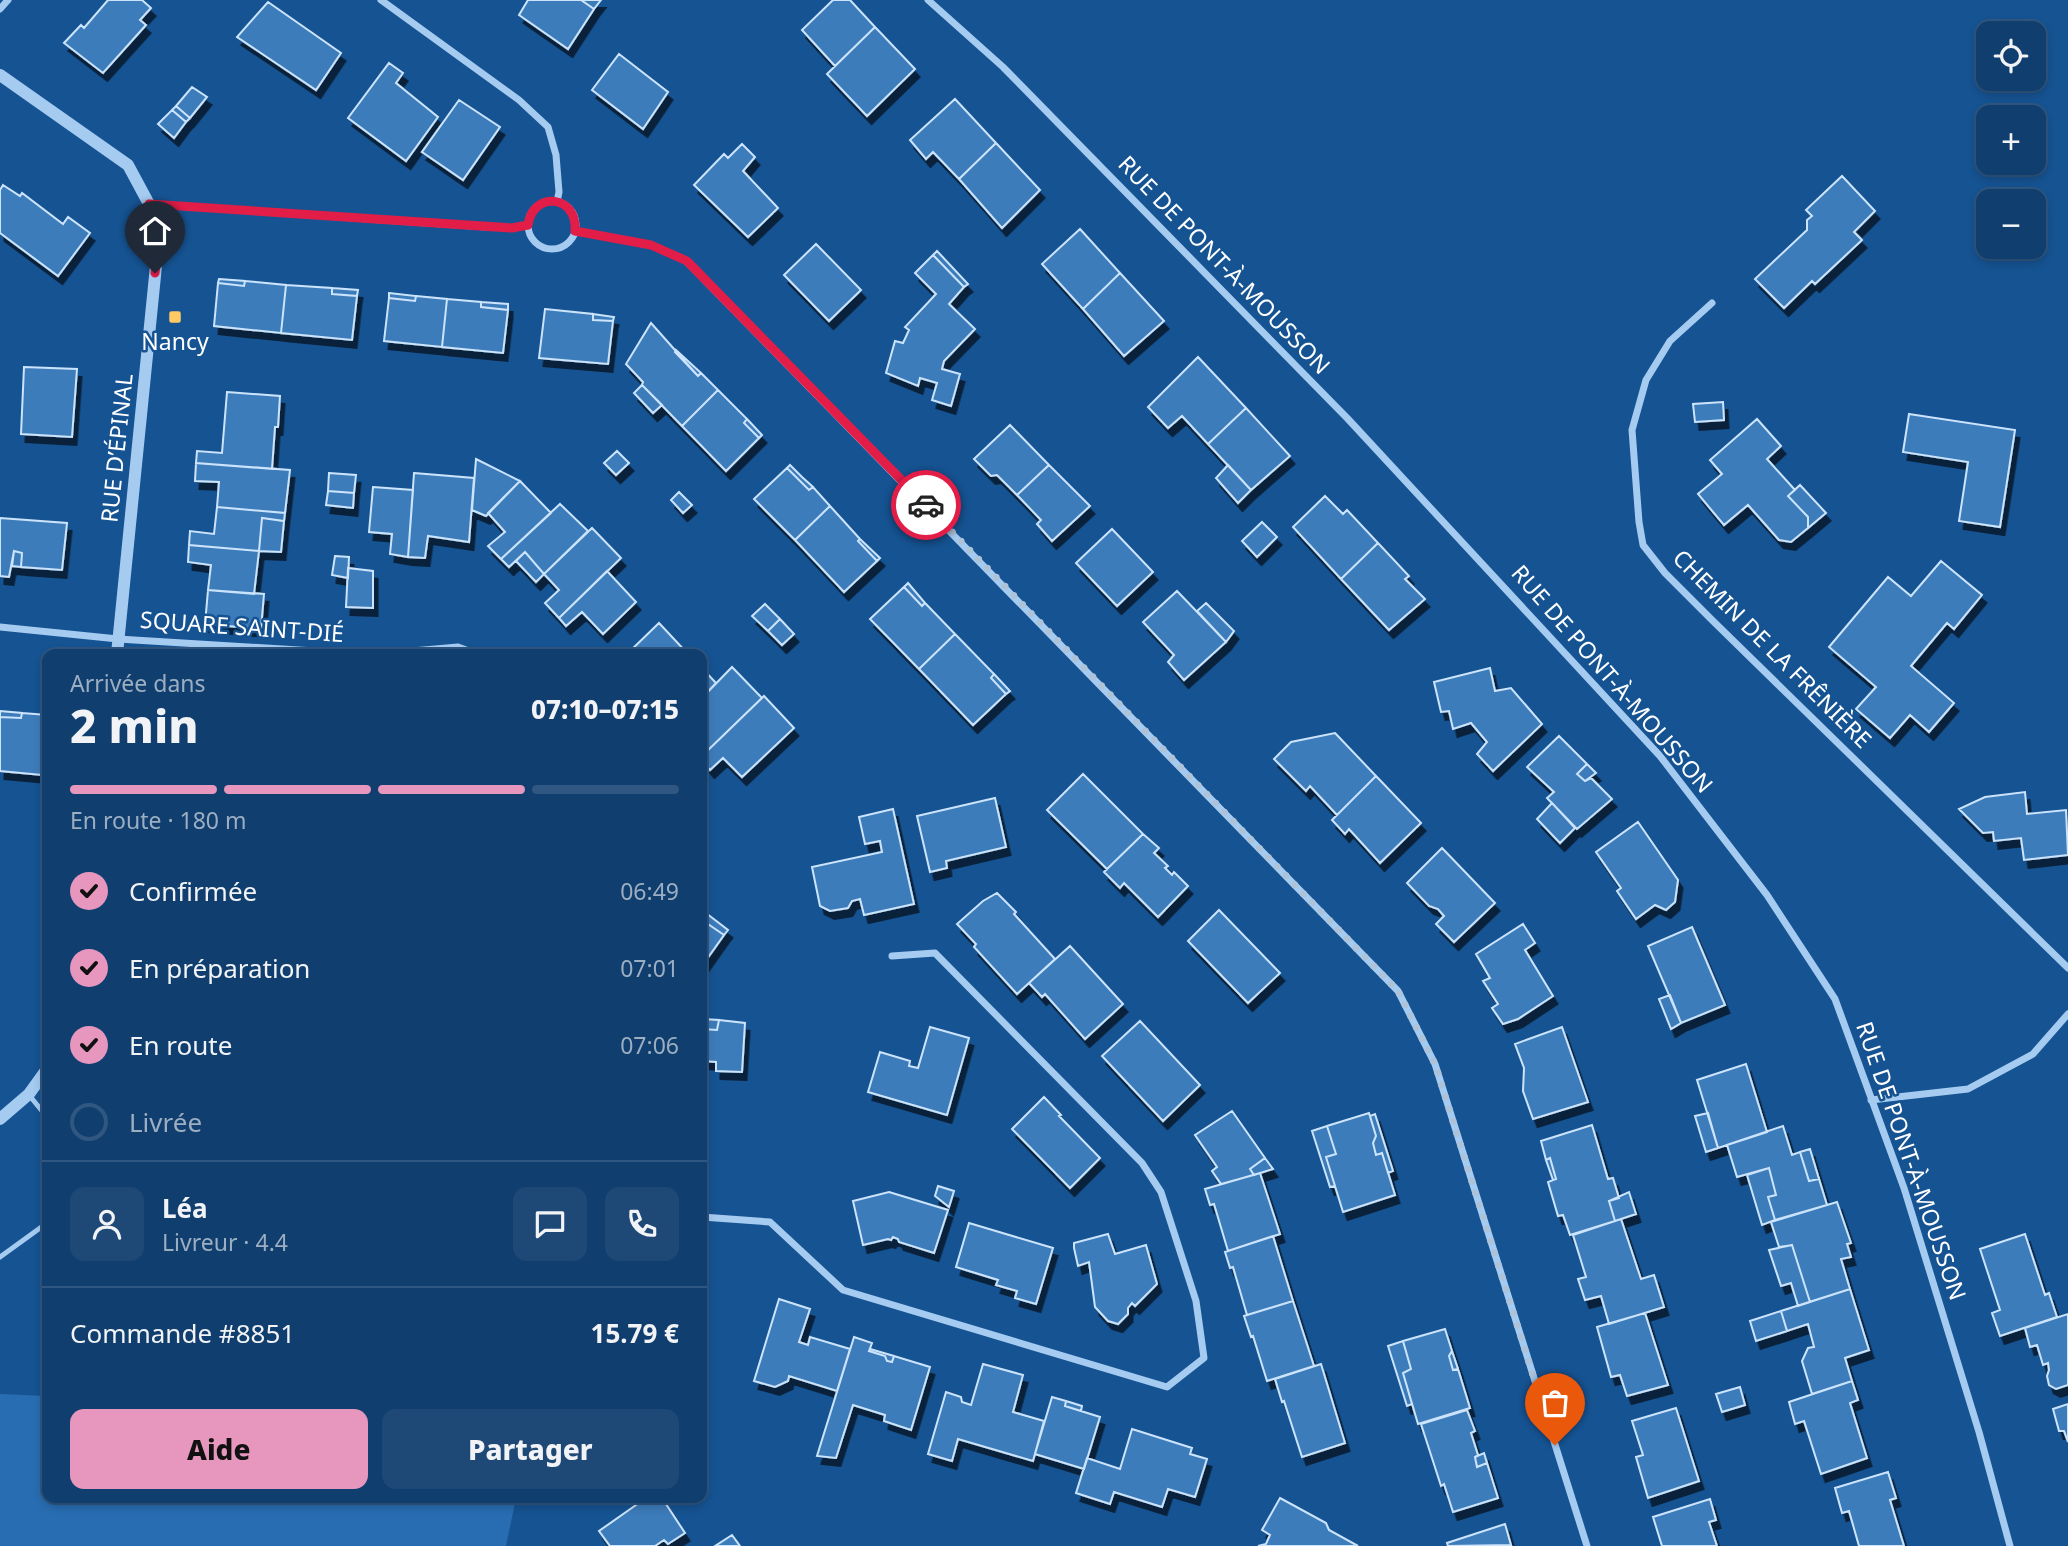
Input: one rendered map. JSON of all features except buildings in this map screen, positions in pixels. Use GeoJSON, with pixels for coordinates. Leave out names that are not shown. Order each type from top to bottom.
{"type":"FeatureCollection","features":[{"type":"Feature","properties":{"kind":"street"},"geometry":{"type":"LineString","coordinates":[[0,9],[8,0]]}},
{"type":"Feature","properties":{"kind":"street"},"geometry":{"type":"LineString","coordinates":[[381,0],[519,100],[548,127],[556,155],[559,192],[557,202]]}},
{"type":"Feature","properties":{"kind":"street","name":"RUE DE PONT-À-MOUSSON"},"geometry":{"type":"LineString","coordinates":[[928,0],[1003,66],[1348,419],[1660,756],[1767,895],[1835,999],[1904,1188],[1979,1432],[2010,1546]]}},
{"type":"Feature","properties":{"kind":"street","name":"RUE D’ÉPINAL"},"geometry":{"type":"LineString","coordinates":[[0,75],[128,164],[149,204],[158,246],[117,649]]}},
{"type":"Feature","properties":{"kind":"street"},"geometry":{"type":"LineString","coordinates":[[550,201],[557,202],[570,209],[576,223],[575,231],[567,243],[560,247],[545,248],[533,239],[528,225],[529,219],[537,207],[550,201]]}},
{"type":"Feature","properties":{"kind":"street"},"geometry":{"type":"LineString","coordinates":[[149,204],[486,227],[528,225]]}},
{"type":"Feature","properties":{"kind":"street"},"geometry":{"type":"LineString","coordinates":[[575,231],[651,245],[687,261],[1398,991],[1435,1064],[1587,1546]]}},
{"type":"Feature","properties":{"kind":"street","name":"CHEMIN DE LA FRÊNIÈRE"},"geometry":{"type":"LineString","coordinates":[[1712,303],[1670,341],[1646,380],[1632,430],[1643,545],[1665,573],[1713,621],[2068,968]]}},
{"type":"Feature","properties":{"kind":"street","name":"SQUARE SAINT-DIÉ"},"geometry":{"type":"LineString","coordinates":[[0,627],[118,639],[282,649]]}},
{"type":"Feature","properties":{"kind":"street"},"geometry":{"type":"LineString","coordinates":[[435,649],[463,649]]}},
{"type":"Feature","properties":{"kind":"street"},"geometry":{"type":"LineString","coordinates":[[707,1217],[770,1222],[843,1290],[1167,1387],[1204,1357],[1196,1301],[1161,1192],[1142,1163],[935,953],[892,956]]}},
{"type":"Feature","properties":{"kind":"street"},"geometry":{"type":"LineString","coordinates":[[1871,1100],[1968,1089],[2033,1054],[2068,1014]]}},
{"type":"Feature","properties":{"kind":"street"},"geometry":{"type":"LineString","coordinates":[[0,1119],[29,1094],[42,1076]]}},
{"type":"Feature","properties":{"kind":"lane"},"geometry":{"type":"LineString","coordinates":[[29,1094],[42,1111]]}},
{"type":"Feature","properties":{"kind":"lane"},"geometry":{"type":"LineString","coordinates":[[0,1257],[42,1227]]}},
{"type":"Feature","properties":{"kind":"shaded area"},"geometry":{"type":"Polygon","coordinates":[[[0,1394],[42,1396],[42,1503],[515,1503],[506,1546],[0,1546],[0,1394]]]}},
{"type":"Feature","properties":{"kind":"way so far"},"geometry":{"type":"LineString","coordinates":[[926,505],[1398,991],[1435,1064],[1555,1445]]}},
{"type":"Feature","properties":{"kind":"place","name":"Nancy"},"geometry":{"type":"Point","coordinates":[175,317]}},
{"type":"Feature","properties":{"kind":"route"},"geometry":{"type":"LineString","coordinates":[[155,273],[158,246],[149,204],[512,228],[528,225],[532,212],[543,203],[557,202],[570,209],[576,223],[575,231],[651,245],[687,261],[926,505]]}}]}
